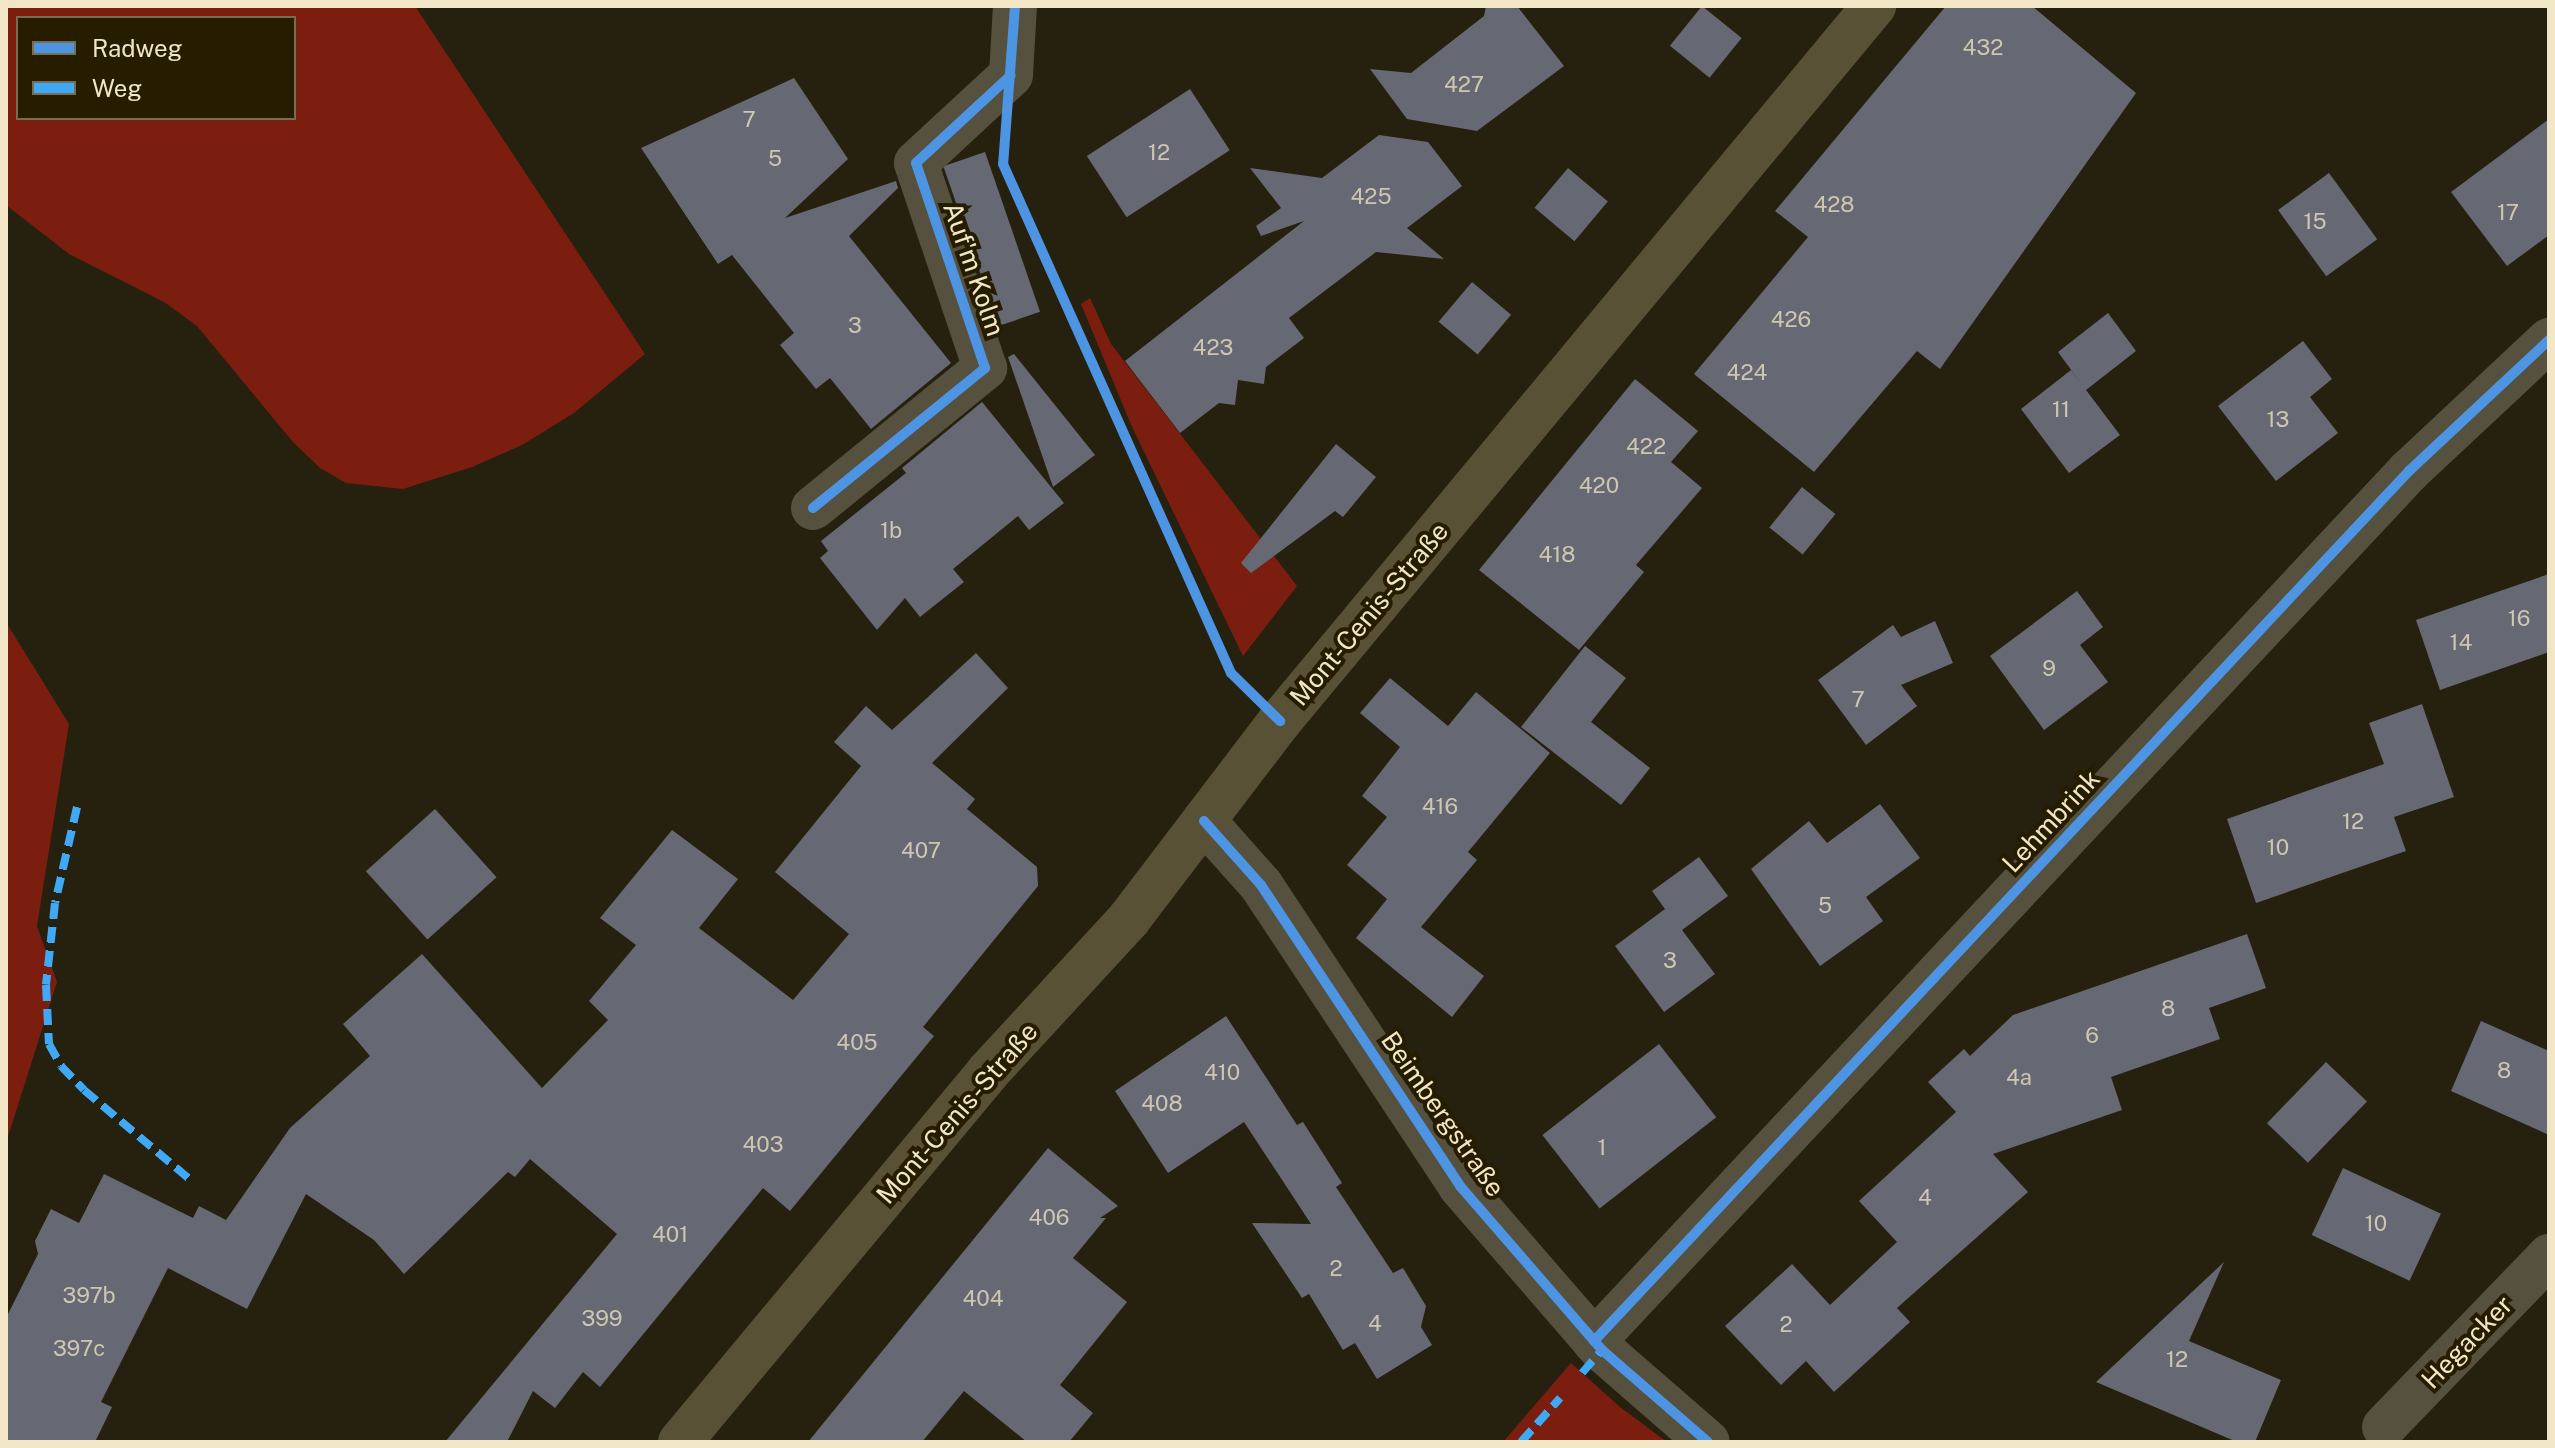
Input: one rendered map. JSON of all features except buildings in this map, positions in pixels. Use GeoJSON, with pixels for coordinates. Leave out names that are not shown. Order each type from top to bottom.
{"type":"FeatureCollection","features":[{"type":"Feature","properties":{"kind":"main road","name":"Mont-Cenis-Straße"},"geometry":{"type":"LineString","coordinates":[[680,1442],[988,1072],[1129,919],[1289,709],[1874,6]]}},
{"type":"Feature","properties":{"kind":"street","name":"Auf'm Kolm"},"geometry":{"type":"LineString","coordinates":[[813,508],[985,368],[916,163],[1011,75],[1015,6]]}},
{"type":"Feature","properties":{"kind":"street","name":"Lehmbrink"},"geometry":{"type":"LineString","coordinates":[[1594,1341],[2409,471],[2549,340]]}},
{"type":"Feature","properties":{"kind":"street","name":"Beimbergstraße"},"geometry":{"type":"LineString","coordinates":[[1204,821],[1261,885],[1460,1186],[1594,1341],[1708,1442]]}},
{"type":"Feature","properties":{"kind":"street","name":"Hegacker"},"geometry":{"type":"LineString","coordinates":[[2384,1427],[2549,1256]]}},
{"type":"Feature","properties":{"kind":"shaded area"},"geometry":{"type":"Polygon","coordinates":[[[6,6],[415,6],[645,354],[574,413],[522,445],[472,467],[403,489],[346,483],[320,468],[293,442],[197,326],[164,302],[69,254],[6,205],[6,6]]]}},
{"type":"Feature","properties":{"kind":"shaded area"},"geometry":{"type":"Polygon","coordinates":[[[1090,298],[1111,344],[1297,586],[1243,656],[1132,427],[1081,304],[1090,298]]]}},
{"type":"Feature","properties":{"kind":"shaded area"},"geometry":{"type":"Polygon","coordinates":[[[6,622],[69,724],[37,926],[57,982],[6,1143],[6,622]]]}},
{"type":"Feature","properties":{"kind":"shaded area"},"geometry":{"type":"Polygon","coordinates":[[[1571,1363],[1620,1407],[1667,1442],[1503,1442],[1571,1363]]]}},
{"type":"Feature","properties":{"kind":"marked path"},"geometry":{"type":"LineString","coordinates":[[77,807],[55,903],[46,985],[49,1044],[61,1066],[84,1090],[193,1182]]}},
{"type":"Feature","properties":{"kind":"marked path"},"geometry":{"type":"LineString","coordinates":[[1582,1373],[1602,1350]]}},
{"type":"Feature","properties":{"kind":"marked path"},"geometry":{"type":"LineString","coordinates":[[1521,1442],[1560,1398]]}},
{"type":"Feature","properties":{"kind":"cycle path"},"geometry":{"type":"LineString","coordinates":[[1015,6],[1003,164],[1231,673],[1280,721]]}},
{"type":"Feature","properties":{"kind":"cycle path"},"geometry":{"type":"LineString","coordinates":[[813,508],[985,368],[916,163],[1011,75]]}},
{"type":"Feature","properties":{"kind":"cycle path"},"geometry":{"type":"LineString","coordinates":[[1594,1341],[2409,471],[2549,340]]}},
{"type":"Feature","properties":{"kind":"cycle path"},"geometry":{"type":"LineString","coordinates":[[1204,821],[1261,885],[1460,1186],[1602,1350],[1708,1442]]}}]}
